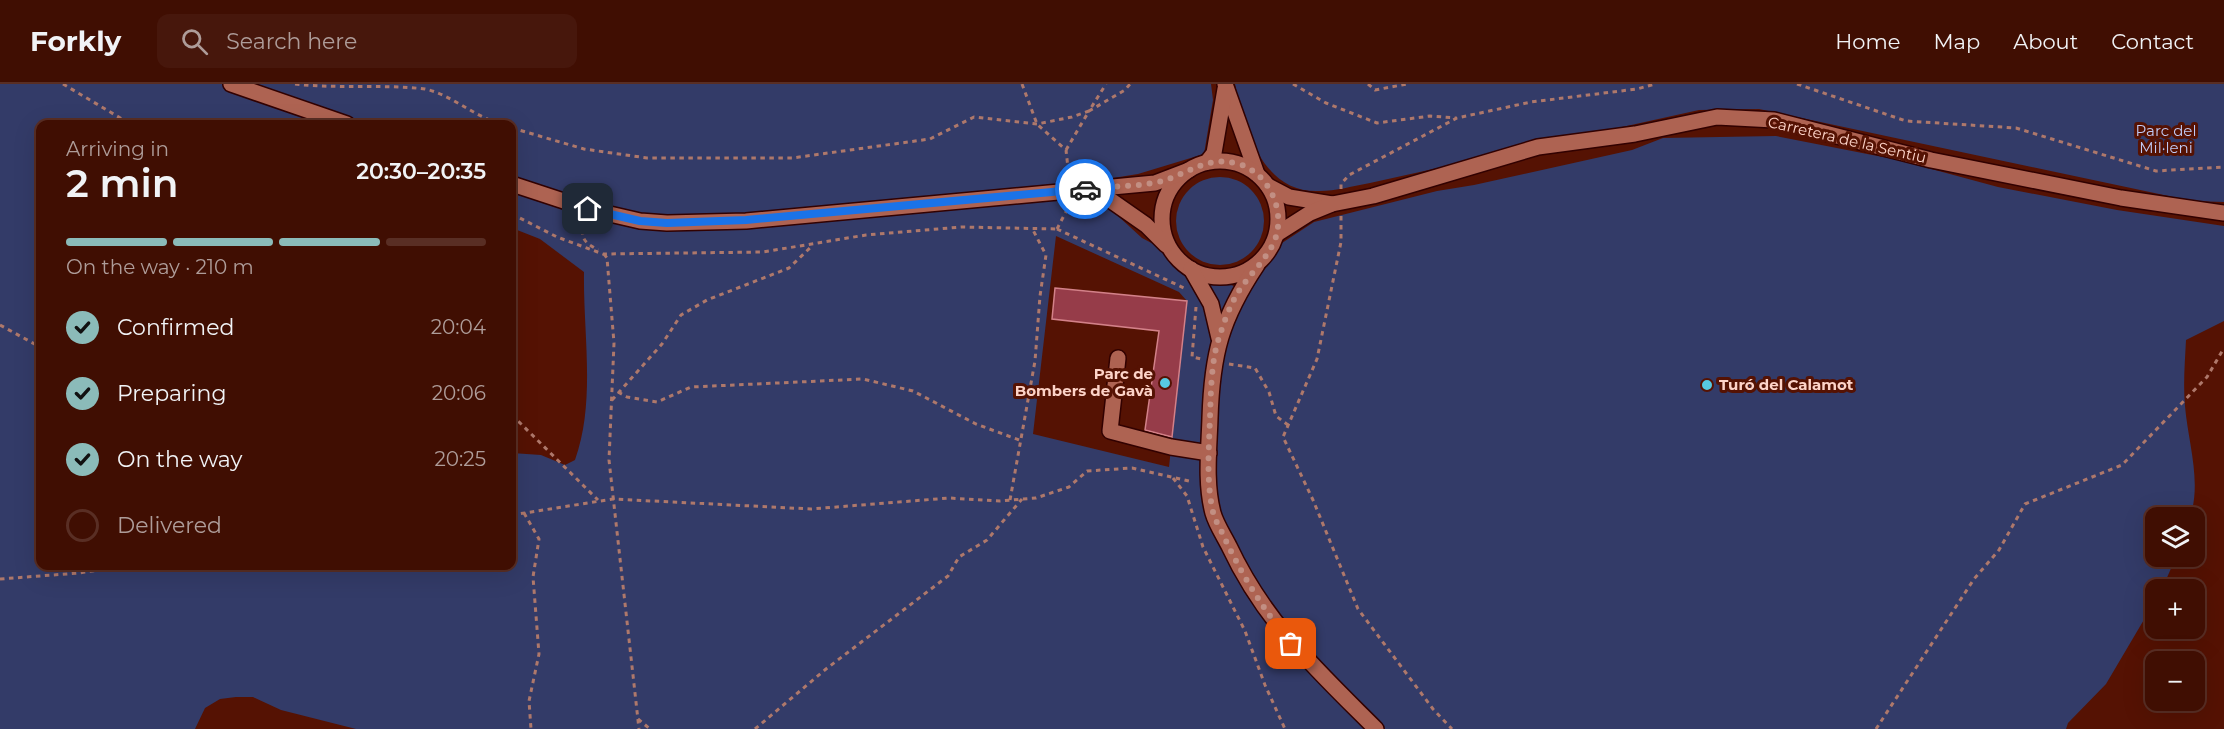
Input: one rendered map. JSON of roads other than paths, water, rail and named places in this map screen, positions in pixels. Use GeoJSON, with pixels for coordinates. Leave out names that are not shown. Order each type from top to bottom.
{"type":"FeatureCollection","features":[{"type":"Feature","properties":{"kind":"street"},"geometry":{"type":"LineString","coordinates":[[231,84],[335,120]]}},
{"type":"Feature","properties":{"kind":"street"},"geometry":{"type":"LineString","coordinates":[[1207,162],[1214,153],[1226,85]]}},
{"type":"Feature","properties":{"kind":"street"},"geometry":{"type":"LineString","coordinates":[[1226,85],[1257,174]]}},
{"type":"Feature","properties":{"kind":"street","name":"Carretera de la Sentiu"},"geometry":{"type":"LineString","coordinates":[[1277,234],[1310,213],[1337,203],[1538,147],[1635,134],[1717,117],[1774,120],[1930,160],[2121,198],[2224,213]]}},
{"type":"Feature","properties":{"kind":"street"},"geometry":{"type":"LineString","coordinates":[[516,185],[588,209],[658,222],[735,221],[1155,183],[1207,162],[1233,163],[1257,174],[1268,186],[1276,201],[1277,234],[1269,251],[1236,296],[1219,338],[1211,402],[1209,453],[1213,513],[1241,573],[1264,610],[1291,644],[1376,729]]}},
{"type":"Feature","properties":{"kind":"street"},"geometry":{"type":"LineString","coordinates":[[1170,249],[1163,232],[1164,206],[1175,182],[1189,170]]}},
{"type":"Feature","properties":{"kind":"street","name":"Carretera de la Sentiu"},"geometry":{"type":"LineString","coordinates":[[1268,186],[1289,197],[1337,203]]}},
{"type":"Feature","properties":{"kind":"street"},"geometry":{"type":"LineString","coordinates":[[1093,188],[1146,225],[1191,269],[1210,304],[1219,338]]}},
{"type":"Feature","properties":{"kind":"street"},"geometry":{"type":"LineString","coordinates":[[1191,269],[1207,276],[1224,277],[1242,273],[1257,265]]}},
{"type":"Feature","properties":{"kind":"street"},"geometry":{"type":"LineString","coordinates":[[1118,358],[1110,431],[1171,447],[1209,453]]}},
{"type":"Feature","properties":{"kind":"place","name":"Parc de Bombers de Gavà"},"geometry":{"type":"Point","coordinates":[1165,383]}},
{"type":"Feature","properties":{"kind":"place","name":"Turó del Calamot"},"geometry":{"type":"Point","coordinates":[1707,385]}},
{"type":"Feature","properties":{"kind":"park label","name":"Parc del Mil·leni"},"geometry":{"type":"Point","coordinates":[2166,140]}}]}
